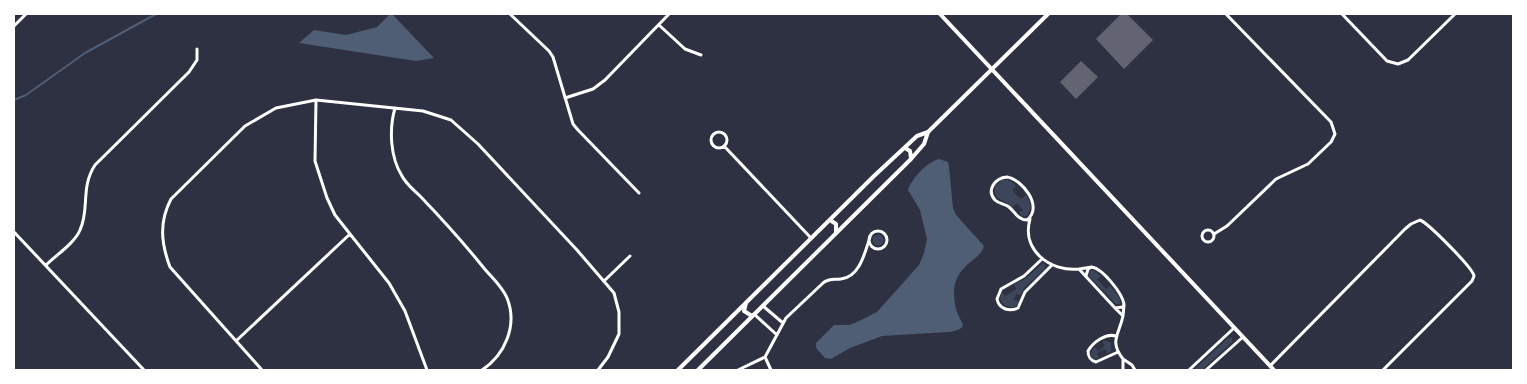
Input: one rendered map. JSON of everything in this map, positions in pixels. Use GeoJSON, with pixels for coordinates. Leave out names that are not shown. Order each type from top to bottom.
{"type":"FeatureCollection","features":[{"type":"Feature","properties":{"kind":"main road"},"geometry":{"type":"LineString","coordinates":[[940,14],[1274,370]]}},
{"type":"Feature","properties":{"kind":"main road"},"geometry":{"type":"LineString","coordinates":[[678,370],[904,148],[917,136],[928,132],[1048,14]]}},
{"type":"Feature","properties":{"kind":"main road"},"geometry":{"type":"LineString","coordinates":[[698,370],[911,158],[924,144],[928,132]]}},
{"type":"Feature","properties":{"kind":"main road"},"geometry":{"type":"LineString","coordinates":[[904,148],[910,151],[911,158]]}},
{"type":"Feature","properties":{"kind":"main road"},"geometry":{"type":"LineString","coordinates":[[830,220],[836,226],[835,234]]}},
{"type":"Feature","properties":{"kind":"main road"},"geometry":{"type":"LineString","coordinates":[[746,303],[744,311],[753,315]]}},
{"type":"Feature","properties":{"kind":"street"},"geometry":{"type":"LineString","coordinates":[[14,26],[26,14]]}},
{"type":"Feature","properties":{"kind":"street"},"geometry":{"type":"LineString","coordinates":[[510,14],[549,51],[573,124],[639,193]]}},
{"type":"Feature","properties":{"kind":"street"},"geometry":{"type":"LineString","coordinates":[[565,98],[593,89],[605,80],[669,14]]}},
{"type":"Feature","properties":{"kind":"street"},"geometry":{"type":"LineString","coordinates":[[1214,234],[1207,229],[1201,236],[1205,242],[1209,242],[1214,238],[1214,234],[1227,226],[1276,179],[1308,164],[1327,146],[1335,134],[1331,122],[1226,14]]}},
{"type":"Feature","properties":{"kind":"street"},"geometry":{"type":"LineString","coordinates":[[1342,14],[1387,61],[1398,64],[1408,60],[1455,14]]}},
{"type":"Feature","properties":{"kind":"street"},"geometry":{"type":"LineString","coordinates":[[659,25],[685,49],[701,55]]}},
{"type":"Feature","properties":{"kind":"street"},"geometry":{"type":"LineString","coordinates":[[46,265],[80,231],[83,222],[86,182],[95,165],[189,72],[197,60],[197,49]]}},
{"type":"Feature","properties":{"kind":"street"},"geometry":{"type":"LineString","coordinates":[[316,100],[315,160],[327,198],[335,215],[389,282],[405,311],[427,370]]}},
{"type":"Feature","properties":{"kind":"street"},"geometry":{"type":"LineString","coordinates":[[262,370],[170,267],[163,240],[162,227],[166,209],[171,199],[246,126],[276,108],[316,100],[424,111],[451,120],[478,144],[614,293],[619,312],[617,341],[608,357],[598,370]]}},
{"type":"Feature","properties":{"kind":"street"},"geometry":{"type":"LineString","coordinates":[[395,108],[392,146],[396,164],[402,177],[458,237],[501,288],[507,299],[511,316],[508,337],[501,353],[482,370]]}},
{"type":"Feature","properties":{"kind":"street"},"geometry":{"type":"LineString","coordinates":[[720,133],[726,137],[724,146],[719,148],[713,145],[711,140],[715,134],[720,133]]}},
{"type":"Feature","properties":{"kind":"street"},"geometry":{"type":"LineString","coordinates":[[724,146],[811,238]]}},
{"type":"Feature","properties":{"kind":"street"},"geometry":{"type":"LineString","coordinates":[[1028,228],[1009,207],[998,202],[993,197],[992,187],[999,178],[1007,177],[1013,179],[1031,197],[1034,204],[1028,228],[1032,246],[1042,259],[1051,266],[1079,270],[1092,267],[1098,269],[1120,292],[1124,304],[1123,316],[1115,342],[1118,352],[1123,360],[1132,365],[1135,370]]}},
{"type":"Feature","properties":{"kind":"street"},"geometry":{"type":"LineString","coordinates":[[1021,220],[1027,220],[1030,217]]}},
{"type":"Feature","properties":{"kind":"street"},"geometry":{"type":"LineString","coordinates":[[1270,366],[1405,229],[1418,220],[1424,221],[1472,270],[1474,276],[1472,281],[1383,370]]}},
{"type":"Feature","properties":{"kind":"street"},"geometry":{"type":"LineString","coordinates":[[14,232],[144,370]]}},
{"type":"Feature","properties":{"kind":"street"},"geometry":{"type":"LineString","coordinates":[[738,370],[765,357],[783,323],[823,282],[830,279],[841,279],[852,276],[873,233],[879,232],[884,234],[887,239],[886,245],[882,248],[873,248],[865,251]]}},
{"type":"Feature","properties":{"kind":"street"},"geometry":{"type":"LineString","coordinates":[[236,341],[350,234]]}},
{"type":"Feature","properties":{"kind":"street"},"geometry":{"type":"LineString","coordinates":[[870,237],[870,243],[873,248]]}},
{"type":"Feature","properties":{"kind":"street"},"geometry":{"type":"LineString","coordinates":[[604,282],[630,256]]}},
{"type":"Feature","properties":{"kind":"street"},"geometry":{"type":"LineString","coordinates":[[1042,259],[1024,276],[1001,289],[997,298],[1002,308],[1010,311],[1018,308],[1026,292],[1051,266]]}},
{"type":"Feature","properties":{"kind":"street"},"geometry":{"type":"LineString","coordinates":[[1086,276],[1086,271],[1092,267]]}},
{"type":"Feature","properties":{"kind":"street"},"geometry":{"type":"LineString","coordinates":[[1079,270],[1123,316]]}},
{"type":"Feature","properties":{"kind":"street"},"geometry":{"type":"LineString","coordinates":[[1115,308],[1121,308],[1124,304]]}},
{"type":"Feature","properties":{"kind":"street"},"geometry":{"type":"LineString","coordinates":[[763,306],[783,323]]}},
{"type":"Feature","properties":{"kind":"street"},"geometry":{"type":"LineString","coordinates":[[753,315],[777,335]]}},
{"type":"Feature","properties":{"kind":"street"},"geometry":{"type":"LineString","coordinates":[[1189,370],[1234,328]]}},
{"type":"Feature","properties":{"kind":"street"},"geometry":{"type":"LineString","coordinates":[[1116,336],[1109,335],[1101,339],[1090,346],[1088,353],[1090,359],[1096,362],[1118,352]]}},
{"type":"Feature","properties":{"kind":"street"},"geometry":{"type":"LineString","coordinates":[[1206,370],[1242,336]]}},
{"type":"Feature","properties":{"kind":"street"},"geometry":{"type":"LineString","coordinates":[[765,357],[771,370]]}},
{"type":"Feature","properties":{"kind":"street"},"geometry":{"type":"LineString","coordinates":[[1122,370],[1123,360]]}},
{"type":"Feature","properties":{"kind":"street"},"geometry":{"type":"LineString","coordinates":[[750,365],[752,370]]}},
{"type":"Feature","properties":{"kind":"shaded area"},"geometry":{"type":"Polygon","coordinates":[[[390,14],[392,14],[434,58],[416,61],[299,43],[314,30],[346,35],[377,27],[390,14]]]}},
{"type":"Feature","properties":{"kind":"shaded area"},"geometry":{"type":"Polygon","coordinates":[[[939,159],[948,162],[953,208],[956,215],[984,246],[978,256],[963,269],[956,282],[954,291],[955,302],[957,312],[963,325],[962,327],[949,332],[882,336],[850,348],[831,359],[825,358],[816,348],[816,343],[834,325],[848,325],[855,323],[877,312],[919,265],[924,253],[927,239],[920,210],[908,190],[920,171],[930,163],[939,159]]]}},
{"type":"Feature","properties":{"kind":"shaded area"},"geometry":{"type":"Polygon","coordinates":[[[1002,180],[1008,180],[1016,186],[1012,190],[1021,199],[1026,195],[1029,201],[1030,211],[1026,216],[1022,216],[1019,213],[1023,210],[1017,203],[1013,207],[997,197],[995,194],[995,186],[1002,180]]]}},
{"type":"Feature","properties":{"kind":"shaded area"},"geometry":{"type":"Polygon","coordinates":[[[878,234],[882,236],[884,240],[882,244],[878,246],[874,244],[872,240],[874,236],[878,234]]]}},
{"type":"Feature","properties":{"kind":"shaded area"},"geometry":{"type":"Polygon","coordinates":[[[1043,263],[1045,265],[1045,269],[1024,288],[1021,295],[1016,294],[1014,300],[1019,302],[1014,307],[1004,305],[1000,299],[1002,292],[1005,296],[1016,289],[1014,284],[1025,279],[1043,263]]]}},
{"type":"Feature","properties":{"kind":"shaded area"},"geometry":{"type":"Polygon","coordinates":[[[1093,270],[1101,276],[1097,279],[1106,289],[1110,286],[1119,297],[1121,304],[1116,304],[1089,276],[1090,271],[1093,270]]]}},
{"type":"Feature","properties":{"kind":"shaded area"},"geometry":{"type":"Polygon","coordinates":[[[1228,338],[1232,338],[1232,342],[1202,370],[1194,370],[1228,338]]]}},
{"type":"Feature","properties":{"kind":"shaded area"},"geometry":{"type":"Polygon","coordinates":[[[1102,341],[1111,343],[1111,351],[1108,354],[1105,349],[1097,353],[1099,358],[1094,359],[1091,354],[1092,350],[1095,347],[1098,351],[1105,346],[1102,341]]]}},
{"type":"Feature","properties":{"kind":"building"},"geometry":{"type":"Polygon","coordinates":[[[1121,14],[1127,14],[1153,40],[1124,69],[1096,39],[1121,14]]]}},
{"type":"Feature","properties":{"kind":"building"},"geometry":{"type":"Polygon","coordinates":[[[1081,61],[1098,77],[1076,99],[1060,82],[1081,61]]]}},
{"type":"Feature","properties":{"kind":"waterway"},"geometry":{"type":"LineString","coordinates":[[14,100],[26,95],[85,53],[156,14]]}}]}
